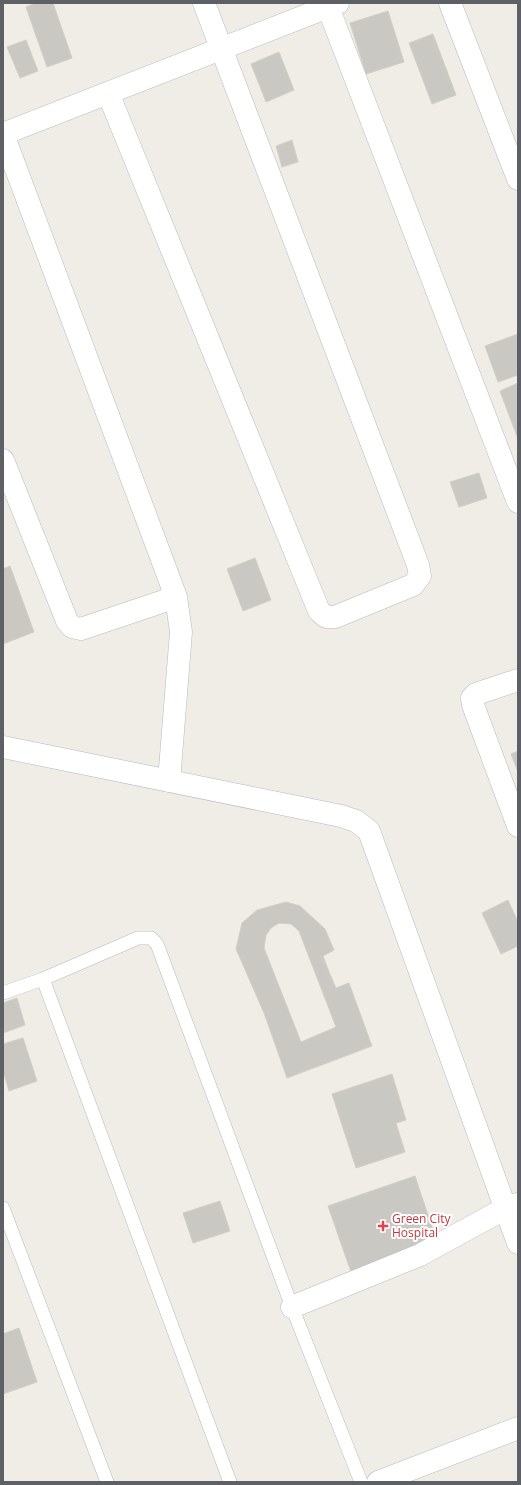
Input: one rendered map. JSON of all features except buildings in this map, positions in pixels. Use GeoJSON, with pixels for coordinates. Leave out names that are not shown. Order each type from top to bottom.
{"type":"FeatureCollection","features":[{"type":"Feature","properties":{"kind":"street"},"geometry":{"type":"LineString","coordinates":[[108,93],[319,611],[326,617],[334,616],[413,585],[420,576],[418,565],[204,3]]}},
{"type":"Feature","properties":{"kind":"street"},"geometry":{"type":"LineString","coordinates":[[450,3],[518,179]]}},
{"type":"Feature","properties":{"kind":"street"},"geometry":{"type":"LineString","coordinates":[[169,781],[181,632],[176,597],[3,134],[333,5],[518,502]]}},
{"type":"Feature","properties":{"kind":"street"},"geometry":{"type":"LineString","coordinates":[[3,460],[67,621],[72,627],[81,629],[176,597]]}},
{"type":"Feature","properties":{"kind":"street"},"geometry":{"type":"LineString","coordinates":[[518,680],[476,694],[472,698],[473,705],[518,826]]}},
{"type":"Feature","properties":{"kind":"street"},"geometry":{"type":"LineString","coordinates":[[3,747],[341,816],[356,821],[368,831],[511,1206],[518,1244]]}},
{"type":"Feature","properties":{"kind":"street"},"geometry":{"type":"LineString","coordinates":[[292,1307],[420,1255],[511,1206]]}},
{"type":"Feature","properties":{"kind":"street"},"geometry":{"type":"LineString","coordinates":[[378,1482],[518,1428]]}},
{"type":"Feature","properties":{"kind":"lane"},"geometry":{"type":"LineString","coordinates":[[3,993],[43,979],[138,938],[151,938],[157,944],[292,1307],[361,1482]]}},
{"type":"Feature","properties":{"kind":"lane"},"geometry":{"type":"LineString","coordinates":[[43,979],[230,1482]]}},
{"type":"Feature","properties":{"kind":"lane"},"geometry":{"type":"LineString","coordinates":[[3,1208],[107,1482]]}},
{"type":"Feature","properties":{"kind":"place","name":"Green City Hospital"},"geometry":{"type":"Point","coordinates":[383,1226]}}]}
